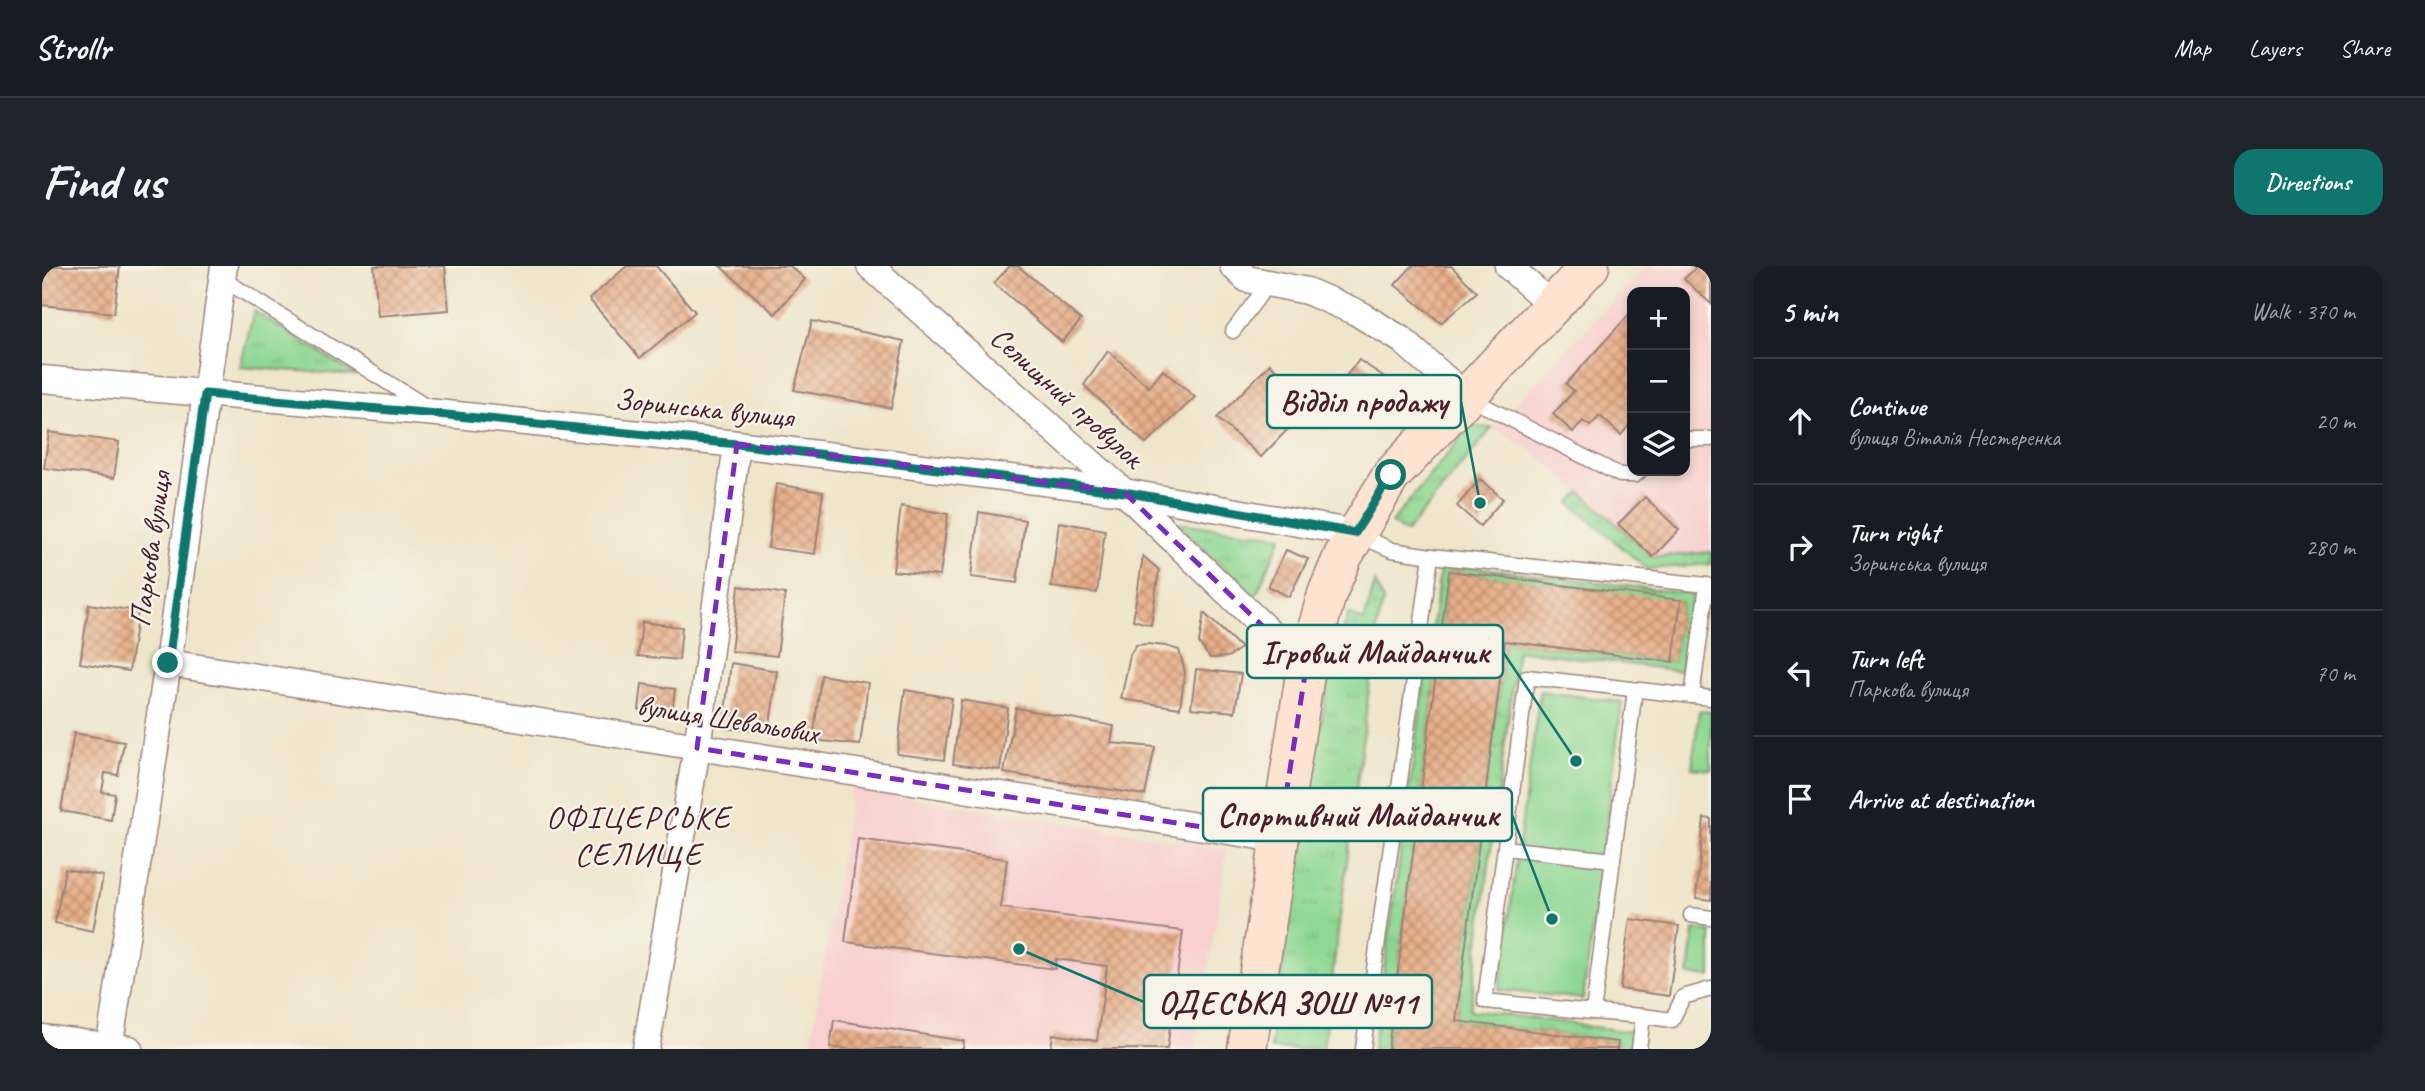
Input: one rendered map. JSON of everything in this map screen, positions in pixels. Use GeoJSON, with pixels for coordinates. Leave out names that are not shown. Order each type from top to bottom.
{"type":"FeatureCollection","features":[{"type":"Feature","properties":{"kind":"main road"},"geometry":{"type":"LineString","coordinates":[[1247,1049],[1306,668],[1327,594],[1355,533],[1391,475],[1590,266]]}},
{"type":"Feature","properties":{"kind":"street","name":"Селищний провулок"},"geometry":{"type":"LineString","coordinates":[[870,266],[1124,492],[1306,668]]}},
{"type":"Feature","properties":{"kind":"street"},"geometry":{"type":"LineString","coordinates":[[1233,266],[1247,279],[1307,291],[1356,312],[1402,340],[1465,396]]}},
{"type":"Feature","properties":{"kind":"street"},"geometry":{"type":"LineString","coordinates":[[1508,266],[1552,306]]}},
{"type":"Feature","properties":{"kind":"street","name":"Паркова вулиця"},"geometry":{"type":"LineString","coordinates":[[116,1048],[222,272]]}},
{"type":"Feature","properties":{"kind":"street","name":"Зоринська вулиця"},"geometry":{"type":"LineString","coordinates":[[42,379],[737,444],[1124,492],[1355,533]]}},
{"type":"Feature","properties":{"kind":"street"},"geometry":{"type":"LineString","coordinates":[[646,1049],[697,748],[737,444]]}},
{"type":"Feature","properties":{"kind":"street","name":"вулиця Шевальових"},"geometry":{"type":"LineString","coordinates":[[168,663],[1279,839]]}},
{"type":"Feature","properties":{"kind":"street"},"geometry":{"type":"LineString","coordinates":[[42,1038],[116,1048]]}},
{"type":"Feature","properties":{"kind":"lane"},"geometry":{"type":"LineString","coordinates":[[222,272],[437,414]]}},
{"type":"Feature","properties":{"kind":"lane"},"geometry":{"type":"LineString","coordinates":[[1233,331],[1268,284]]}},
{"type":"Feature","properties":{"kind":"lane"},"geometry":{"type":"LineString","coordinates":[[1465,396],[1620,475],[1627,475]]}},
{"type":"Feature","properties":{"kind":"lane"},"geometry":{"type":"LineString","coordinates":[[1690,439],[1711,439]]}},
{"type":"Feature","properties":{"kind":"lane"},"geometry":{"type":"LineString","coordinates":[[1355,533],[1392,550],[1430,556],[1709,585],[1692,696]]}},
{"type":"Feature","properties":{"kind":"lane"},"geometry":{"type":"LineString","coordinates":[[1363,1049],[1430,556]]}},
{"type":"Feature","properties":{"kind":"lane"},"geometry":{"type":"LineString","coordinates":[[1711,698],[1527,677],[1485,1001],[1672,1020],[1682,997],[1711,989]]}},
{"type":"Feature","properties":{"kind":"lane"},"geometry":{"type":"LineString","coordinates":[[1592,1012],[1636,690]]}},
{"type":"Feature","properties":{"kind":"lane"},"geometry":{"type":"LineString","coordinates":[[1505,848],[1613,860]]}},
{"type":"Feature","properties":{"kind":"lane"},"geometry":{"type":"LineString","coordinates":[[1691,915],[1711,918]]}},
{"type":"Feature","properties":{"kind":"lane"},"geometry":{"type":"LineString","coordinates":[[1639,1049],[1643,1016]]}},
{"type":"Feature","properties":{"kind":"highlighted area"},"geometry":{"type":"Polygon","coordinates":[[[737,444],[1124,492],[1306,668],[1279,839],[697,748],[737,444]]]}},
{"type":"Feature","properties":{"kind":"shaded area"},"geometry":{"type":"Polygon","coordinates":[[[1646,266],[1711,266],[1711,552],[1653,557],[1531,450],[1492,428],[1646,266]]]}},
{"type":"Feature","properties":{"kind":"shaded area"},"geometry":{"type":"Polygon","coordinates":[[[852,788],[1227,849],[1196,1049],[810,1049],[852,788]]]}},
{"type":"Feature","properties":{"kind":"green space"},"geometry":{"type":"Polygon","coordinates":[[[254,311],[356,375],[240,367],[254,311]]]}},
{"type":"Feature","properties":{"kind":"green space"},"geometry":{"type":"Polygon","coordinates":[[[1470,426],[1492,428],[1406,533],[1391,523],[1470,426]]]}},
{"type":"Feature","properties":{"kind":"green space"},"geometry":{"type":"Polygon","coordinates":[[[1581,492],[1653,557],[1711,552],[1711,564],[1647,569],[1570,503],[1581,492]]]}},
{"type":"Feature","properties":{"kind":"green space"},"geometry":{"type":"Polygon","coordinates":[[[1176,523],[1282,536],[1255,597],[1176,523]]]}},
{"type":"Feature","properties":{"kind":"green space"},"geometry":{"type":"Polygon","coordinates":[[[1441,563],[1692,594],[1681,671],[1517,650],[1470,1010],[1632,1032],[1630,1049],[1617,1049],[1618,1042],[1456,1021],[1505,641],[1673,662],[1681,601],[1449,571],[1388,1049],[1373,1049],[1441,563]]]}},
{"type":"Feature","properties":{"kind":"green space"},"geometry":{"type":"Polygon","coordinates":[[[1375,582],[1383,601],[1377,627],[1323,1049],[1270,1049],[1302,831],[1326,694],[1348,614],[1364,621],[1375,582]]]}},
{"type":"Feature","properties":{"kind":"green space"},"geometry":{"type":"Polygon","coordinates":[[[1540,691],[1622,702],[1583,999],[1499,990],[1540,691]]]}},
{"type":"Feature","properties":{"kind":"green space"},"geometry":{"type":"Polygon","coordinates":[[[1699,711],[1711,712],[1711,770],[1692,768],[1699,711]]]}},
{"type":"Feature","properties":{"kind":"green space"},"geometry":{"type":"Polygon","coordinates":[[[1694,930],[1711,932],[1711,977],[1689,975],[1694,930]]]}},
{"type":"Feature","properties":{"kind":"building"},"geometry":{"type":"Polygon","coordinates":[[[42,266],[120,266],[114,313],[42,305],[42,266]]]}},
{"type":"Feature","properties":{"kind":"building"},"geometry":{"type":"Polygon","coordinates":[[[374,266],[445,266],[449,310],[378,316],[374,266]]]}},
{"type":"Feature","properties":{"kind":"building"},"geometry":{"type":"Polygon","coordinates":[[[627,266],[656,266],[695,312],[640,358],[589,299],[627,266]]]}},
{"type":"Feature","properties":{"kind":"building"},"geometry":{"type":"Polygon","coordinates":[[[720,266],[790,266],[805,279],[775,314],[720,266]]]}},
{"type":"Feature","properties":{"kind":"building"},"geometry":{"type":"Polygon","coordinates":[[[1010,266],[1018,266],[1081,320],[1062,342],[994,283],[1010,266]]]}},
{"type":"Feature","properties":{"kind":"building"},"geometry":{"type":"Polygon","coordinates":[[[1412,266],[1451,266],[1477,292],[1441,323],[1395,285],[1412,266]]]}},
{"type":"Feature","properties":{"kind":"building"},"geometry":{"type":"Polygon","coordinates":[[[1698,266],[1711,266],[1711,304],[1684,279],[1698,266]]]}},
{"type":"Feature","properties":{"kind":"building"},"geometry":{"type":"Polygon","coordinates":[[[1627,317],[1627,428],[1621,435],[1600,416],[1590,426],[1583,421],[1573,432],[1553,414],[1574,391],[1566,384],[1627,317]]]}},
{"type":"Feature","properties":{"kind":"building"},"geometry":{"type":"Polygon","coordinates":[[[812,321],[904,341],[891,408],[794,390],[812,321]]]}},
{"type":"Feature","properties":{"kind":"building"},"geometry":{"type":"Polygon","coordinates":[[[1108,351],[1149,387],[1163,370],[1195,397],[1146,444],[1084,385],[1108,351]]]}},
{"type":"Feature","properties":{"kind":"building"},"geometry":{"type":"Polygon","coordinates":[[[1359,360],[1410,394],[1378,427],[1331,394],[1359,360]]]}},
{"type":"Feature","properties":{"kind":"building"},"geometry":{"type":"Polygon","coordinates":[[[1270,364],[1314,402],[1261,457],[1217,418],[1270,364]]]}},
{"type":"Feature","properties":{"kind":"building"},"geometry":{"type":"Polygon","coordinates":[[[49,432],[119,442],[114,478],[44,468],[49,432]]]}},
{"type":"Feature","properties":{"kind":"building"},"geometry":{"type":"Polygon","coordinates":[[[1480,479],[1503,499],[1480,526],[1457,506],[1480,479]]]}},
{"type":"Feature","properties":{"kind":"building"},"geometry":{"type":"Polygon","coordinates":[[[776,484],[823,492],[815,554],[768,548],[776,484]]]}},
{"type":"Feature","properties":{"kind":"building"},"geometry":{"type":"Polygon","coordinates":[[[1645,497],[1679,530],[1653,557],[1618,524],[1645,497]]]}},
{"type":"Feature","properties":{"kind":"building"},"geometry":{"type":"Polygon","coordinates":[[[901,506],[948,514],[940,576],[893,571],[901,506]]]}},
{"type":"Feature","properties":{"kind":"building"},"geometry":{"type":"Polygon","coordinates":[[[979,512],[1025,520],[1017,583],[971,577],[979,512]]]}},
{"type":"Feature","properties":{"kind":"building"},"geometry":{"type":"Polygon","coordinates":[[[1059,522],[1105,530],[1097,593],[1051,587],[1059,522]]]}},
{"type":"Feature","properties":{"kind":"building"},"geometry":{"type":"Polygon","coordinates":[[[1286,550],[1308,559],[1289,597],[1268,586],[1286,550]]]}},
{"type":"Feature","properties":{"kind":"building"},"geometry":{"type":"Polygon","coordinates":[[[1143,556],[1159,570],[1151,625],[1133,620],[1143,556]]]}},
{"type":"Feature","properties":{"kind":"building"},"geometry":{"type":"Polygon","coordinates":[[[1449,571],[1681,600],[1673,662],[1505,641],[1456,1021],[1618,1042],[1617,1049],[1388,1049],[1449,571]]]}},
{"type":"Feature","properties":{"kind":"building"},"geometry":{"type":"Polygon","coordinates":[[[739,586],[785,594],[777,656],[731,651],[739,586]]]}},
{"type":"Feature","properties":{"kind":"building"},"geometry":{"type":"Polygon","coordinates":[[[89,604],[138,611],[129,671],[80,663],[89,604]]]}},
{"type":"Feature","properties":{"kind":"building"},"geometry":{"type":"Polygon","coordinates":[[[1204,613],[1241,648],[1228,657],[1210,658],[1199,643],[1204,613]]]}},
{"type":"Feature","properties":{"kind":"building"},"geometry":{"type":"Polygon","coordinates":[[[642,622],[682,627],[679,660],[638,656],[642,622]]]}},
{"type":"Feature","properties":{"kind":"building"},"geometry":{"type":"Polygon","coordinates":[[[1147,644],[1179,650],[1185,672],[1180,708],[1121,699],[1130,655],[1136,645],[1147,644]]]}},
{"type":"Feature","properties":{"kind":"building"},"geometry":{"type":"Polygon","coordinates":[[[731,663],[777,671],[769,733],[723,728],[731,663]]]}},
{"type":"Feature","properties":{"kind":"building"},"geometry":{"type":"Polygon","coordinates":[[[1196,669],[1241,674],[1235,712],[1191,708],[1196,669]]]}},
{"type":"Feature","properties":{"kind":"building"},"geometry":{"type":"Polygon","coordinates":[[[821,675],[868,683],[860,745],[813,740],[821,675]]]}},
{"type":"Feature","properties":{"kind":"building"},"geometry":{"type":"Polygon","coordinates":[[[642,684],[675,689],[672,714],[639,710],[642,684]]]}},
{"type":"Feature","properties":{"kind":"building"},"geometry":{"type":"Polygon","coordinates":[[[905,690],[952,698],[944,760],[897,754],[905,690]]]}},
{"type":"Feature","properties":{"kind":"building"},"geometry":{"type":"Polygon","coordinates":[[[961,700],[1008,708],[1000,770],[953,764],[961,700]]]}},
{"type":"Feature","properties":{"kind":"building"},"geometry":{"type":"Polygon","coordinates":[[[1016,708],[1114,726],[1111,743],[1155,747],[1145,795],[1004,773],[1016,708]]]}},
{"type":"Feature","properties":{"kind":"building"},"geometry":{"type":"Polygon","coordinates":[[[74,733],[124,742],[118,775],[105,773],[102,792],[115,794],[111,820],[61,811],[74,733]]]}},
{"type":"Feature","properties":{"kind":"building"},"geometry":{"type":"Polygon","coordinates":[[[1704,818],[1711,819],[1711,900],[1696,898],[1704,818]]]}},
{"type":"Feature","properties":{"kind":"building"},"geometry":{"type":"Polygon","coordinates":[[[858,839],[1007,859],[1001,908],[1183,931],[1167,1049],[1051,1049],[1053,1034],[1097,1041],[1107,966],[1056,959],[1055,969],[845,942],[858,839]]]}},
{"type":"Feature","properties":{"kind":"building"},"geometry":{"type":"Polygon","coordinates":[[[65,869],[103,876],[93,931],[55,923],[65,869]]]}},
{"type":"Feature","properties":{"kind":"building"},"geometry":{"type":"Polygon","coordinates":[[[1630,919],[1679,926],[1669,996],[1620,989],[1630,919]]]}},
{"type":"Feature","properties":{"kind":"building"},"geometry":{"type":"Polygon","coordinates":[[[834,1020],[964,1041],[963,1049],[830,1047],[834,1020]]]}},
{"type":"Feature","properties":{"kind":"place","name":"Відділ продажу"},"geometry":{"type":"Point","coordinates":[1480,503]}},
{"type":"Feature","properties":{"kind":"place","name":"Ігровий Майданчик"},"geometry":{"type":"Point","coordinates":[1576,761]}},
{"type":"Feature","properties":{"kind":"place","name":"Спортивний Майданчик"},"geometry":{"type":"Point","coordinates":[1552,919]}},
{"type":"Feature","properties":{"kind":"place","name":"ОДЕСЬКА ЗОШ №11"},"geometry":{"type":"Point","coordinates":[1019,949]}},
{"type":"Feature","properties":{"kind":"district","name":"ОФІЦЕРСЬКЕ СЕЛИЩЕ"},"geometry":{"type":"Point","coordinates":[639,836]}},
{"type":"Feature","properties":{"kind":"route"},"geometry":{"type":"LineString","coordinates":[[168,663],[205,394],[737,444],[1124,492],[1355,533],[1391,475]]}}]}
